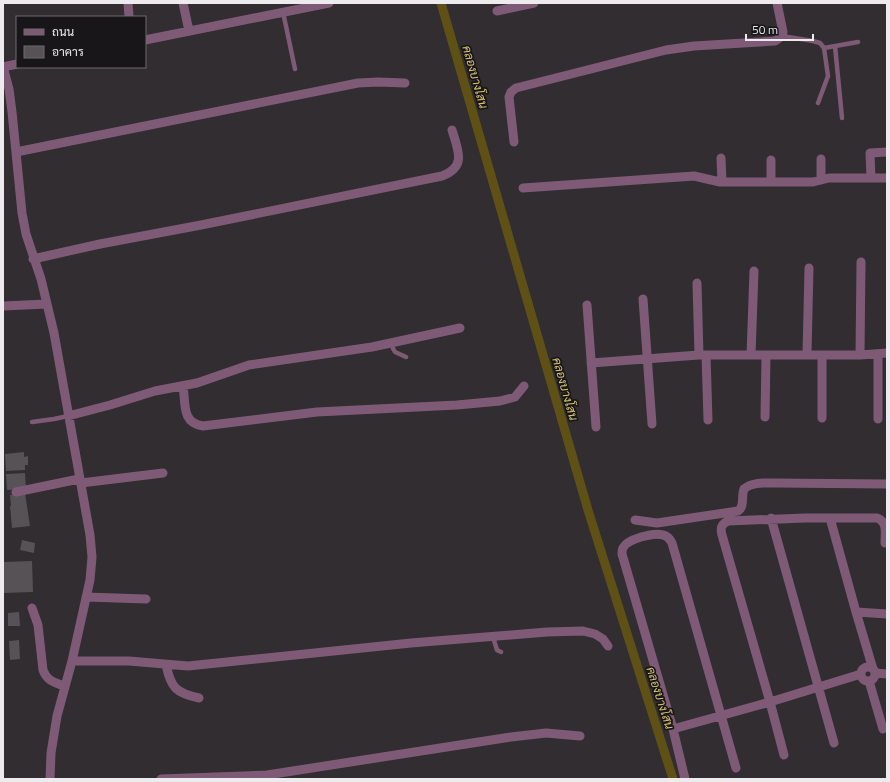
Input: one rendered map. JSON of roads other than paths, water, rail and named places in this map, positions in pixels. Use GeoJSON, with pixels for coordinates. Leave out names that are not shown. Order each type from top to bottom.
{"type":"FeatureCollection","features":[{"type":"Feature","properties":{"kind":"street"},"geometry":{"type":"LineString","coordinates":[[128,3],[130,16]]}},
{"type":"Feature","properties":{"kind":"street"},"geometry":{"type":"LineString","coordinates":[[183,3],[189,31]]}},
{"type":"Feature","properties":{"kind":"street"},"geometry":{"type":"LineString","coordinates":[[146,40],[329,3]]}},
{"type":"Feature","properties":{"kind":"street"},"geometry":{"type":"LineString","coordinates":[[497,11],[534,3]]}},
{"type":"Feature","properties":{"kind":"street"},"geometry":{"type":"LineString","coordinates":[[514,142],[509,97],[511,92],[516,88],[666,50],[694,46],[775,41],[782,36],[778,3]]}},
{"type":"Feature","properties":{"kind":"street"},"geometry":{"type":"LineString","coordinates":[[16,64],[3,67],[9,89],[22,213],[26,234],[33,259],[41,279],[54,333],[90,535],[92,557],[92,569],[86,597],[53,738],[50,779]]}},
{"type":"Feature","properties":{"kind":"street"},"geometry":{"type":"LineString","coordinates":[[16,152],[358,83],[405,83]]}},
{"type":"Feature","properties":{"kind":"street"},"geometry":{"type":"LineString","coordinates":[[33,259],[100,244],[442,176],[450,173],[456,168],[458,163],[459,156],[452,130]]}},
{"type":"Feature","properties":{"kind":"street"},"geometry":{"type":"LineString","coordinates":[[871,178],[870,153],[887,152]]}},
{"type":"Feature","properties":{"kind":"street"},"geometry":{"type":"LineString","coordinates":[[721,158],[722,182]]}},
{"type":"Feature","properties":{"kind":"street"},"geometry":{"type":"LineString","coordinates":[[821,159],[821,180]]}},
{"type":"Feature","properties":{"kind":"street"},"geometry":{"type":"LineString","coordinates":[[771,182],[772,160]]}},
{"type":"Feature","properties":{"kind":"street"},"geometry":{"type":"LineString","coordinates":[[524,188],[694,176],[722,182],[813,182],[829,178],[887,178]]}},
{"type":"Feature","properties":{"kind":"street"},"geometry":{"type":"LineString","coordinates":[[860,355],[861,262]]}},
{"type":"Feature","properties":{"kind":"street"},"geometry":{"type":"LineString","coordinates":[[807,354],[809,268]]}},
{"type":"Feature","properties":{"kind":"street"},"geometry":{"type":"LineString","coordinates":[[751,355],[754,272]]}},
{"type":"Feature","properties":{"kind":"street"},"geometry":{"type":"LineString","coordinates":[[697,283],[708,420]]}},
{"type":"Feature","properties":{"kind":"street"},"geometry":{"type":"LineString","coordinates":[[642,299],[652,424]]}},
{"type":"Feature","properties":{"kind":"street"},"geometry":{"type":"LineString","coordinates":[[3,306],[47,304]]}},
{"type":"Feature","properties":{"kind":"street"},"geometry":{"type":"LineString","coordinates":[[587,305],[596,426]]}},
{"type":"Feature","properties":{"kind":"street"},"geometry":{"type":"LineString","coordinates":[[68,416],[155,391],[203,381],[249,364],[372,348],[460,328]]}},
{"type":"Feature","properties":{"kind":"street"},"geometry":{"type":"LineString","coordinates":[[591,363],[703,355],[882,354],[878,418]]}},
{"type":"Feature","properties":{"kind":"street"},"geometry":{"type":"LineString","coordinates":[[765,417],[766,355]]}},
{"type":"Feature","properties":{"kind":"street"},"geometry":{"type":"LineString","coordinates":[[822,355],[822,418]]}},
{"type":"Feature","properties":{"kind":"street"},"geometry":{"type":"LineString","coordinates":[[183,386],[187,416],[190,421],[196,425],[203,426],[317,412],[457,405],[500,401],[515,397],[524,386]]}},
{"type":"Feature","properties":{"kind":"street"},"geometry":{"type":"LineString","coordinates":[[16,492],[80,481],[163,473]]}},
{"type":"Feature","properties":{"kind":"street"},"geometry":{"type":"LineString","coordinates":[[635,520],[657,523],[738,511],[742,506],[744,489],[750,485],[757,484],[887,484]]}},
{"type":"Feature","properties":{"kind":"street"},"geometry":{"type":"LineString","coordinates":[[771,518],[834,743]]}},
{"type":"Feature","properties":{"kind":"street"},"geometry":{"type":"LineString","coordinates":[[784,756],[721,530],[723,523],[728,521],[771,518],[876,518],[883,522],[885,526],[886,543]]}},
{"type":"Feature","properties":{"kind":"street"},"geometry":{"type":"LineString","coordinates":[[830,518],[874,671],[875,677],[869,681]]}},
{"type":"Feature","properties":{"kind":"street"},"geometry":{"type":"LineString","coordinates":[[685,779],[673,729],[622,554],[623,548],[626,544],[640,537],[664,535],[669,538],[672,543],[736,768]]}},
{"type":"Feature","properties":{"kind":"street"},"geometry":{"type":"LineString","coordinates":[[86,597],[146,599]]}},
{"type":"Feature","properties":{"kind":"street"},"geometry":{"type":"LineString","coordinates":[[32,608],[38,625],[45,676],[50,680],[64,686]]}},
{"type":"Feature","properties":{"kind":"street"},"geometry":{"type":"LineString","coordinates":[[856,612],[887,614]]}},
{"type":"Feature","properties":{"kind":"street"},"geometry":{"type":"LineString","coordinates":[[72,661],[129,661],[188,666],[411,643],[547,632],[583,631],[596,634],[603,639],[608,646]]}},
{"type":"Feature","properties":{"kind":"street"},"geometry":{"type":"LineString","coordinates":[[166,665],[168,678],[176,689],[181,693],[199,698]]}},
{"type":"Feature","properties":{"kind":"street"},"geometry":{"type":"LineString","coordinates":[[673,729],[770,702],[861,674],[865,668],[869,667],[874,671],[887,674]]}},
{"type":"Feature","properties":{"kind":"street"},"geometry":{"type":"LineString","coordinates":[[861,674],[864,679],[869,681],[883,729]]}},
{"type":"Feature","properties":{"kind":"street"},"geometry":{"type":"LineString","coordinates":[[161,779],[267,774],[546,733],[580,736]]}},
{"type":"Feature","properties":{"kind":"lane"},"geometry":{"type":"LineString","coordinates":[[283,12],[295,69]]}},
{"type":"Feature","properties":{"kind":"lane"},"geometry":{"type":"LineString","coordinates":[[782,36],[813,41],[820,43],[824,48],[828,76],[818,103]]}},
{"type":"Feature","properties":{"kind":"lane"},"geometry":{"type":"LineString","coordinates":[[824,48],[858,42]]}},
{"type":"Feature","properties":{"kind":"lane"},"geometry":{"type":"LineString","coordinates":[[834,46],[842,118]]}},
{"type":"Feature","properties":{"kind":"lane"},"geometry":{"type":"LineString","coordinates":[[390,343],[395,352],[406,357]]}},
{"type":"Feature","properties":{"kind":"lane"},"geometry":{"type":"LineString","coordinates":[[32,422],[68,416]]}},
{"type":"Feature","properties":{"kind":"lane"},"geometry":{"type":"LineString","coordinates":[[493,637],[497,650],[500,652]]}},
{"type":"Feature","properties":{"kind":"waterway","name":"คลองบางโสน"},"geometry":{"type":"LineString","coordinates":[[441,3],[588,510],[673,779]]}}]}
